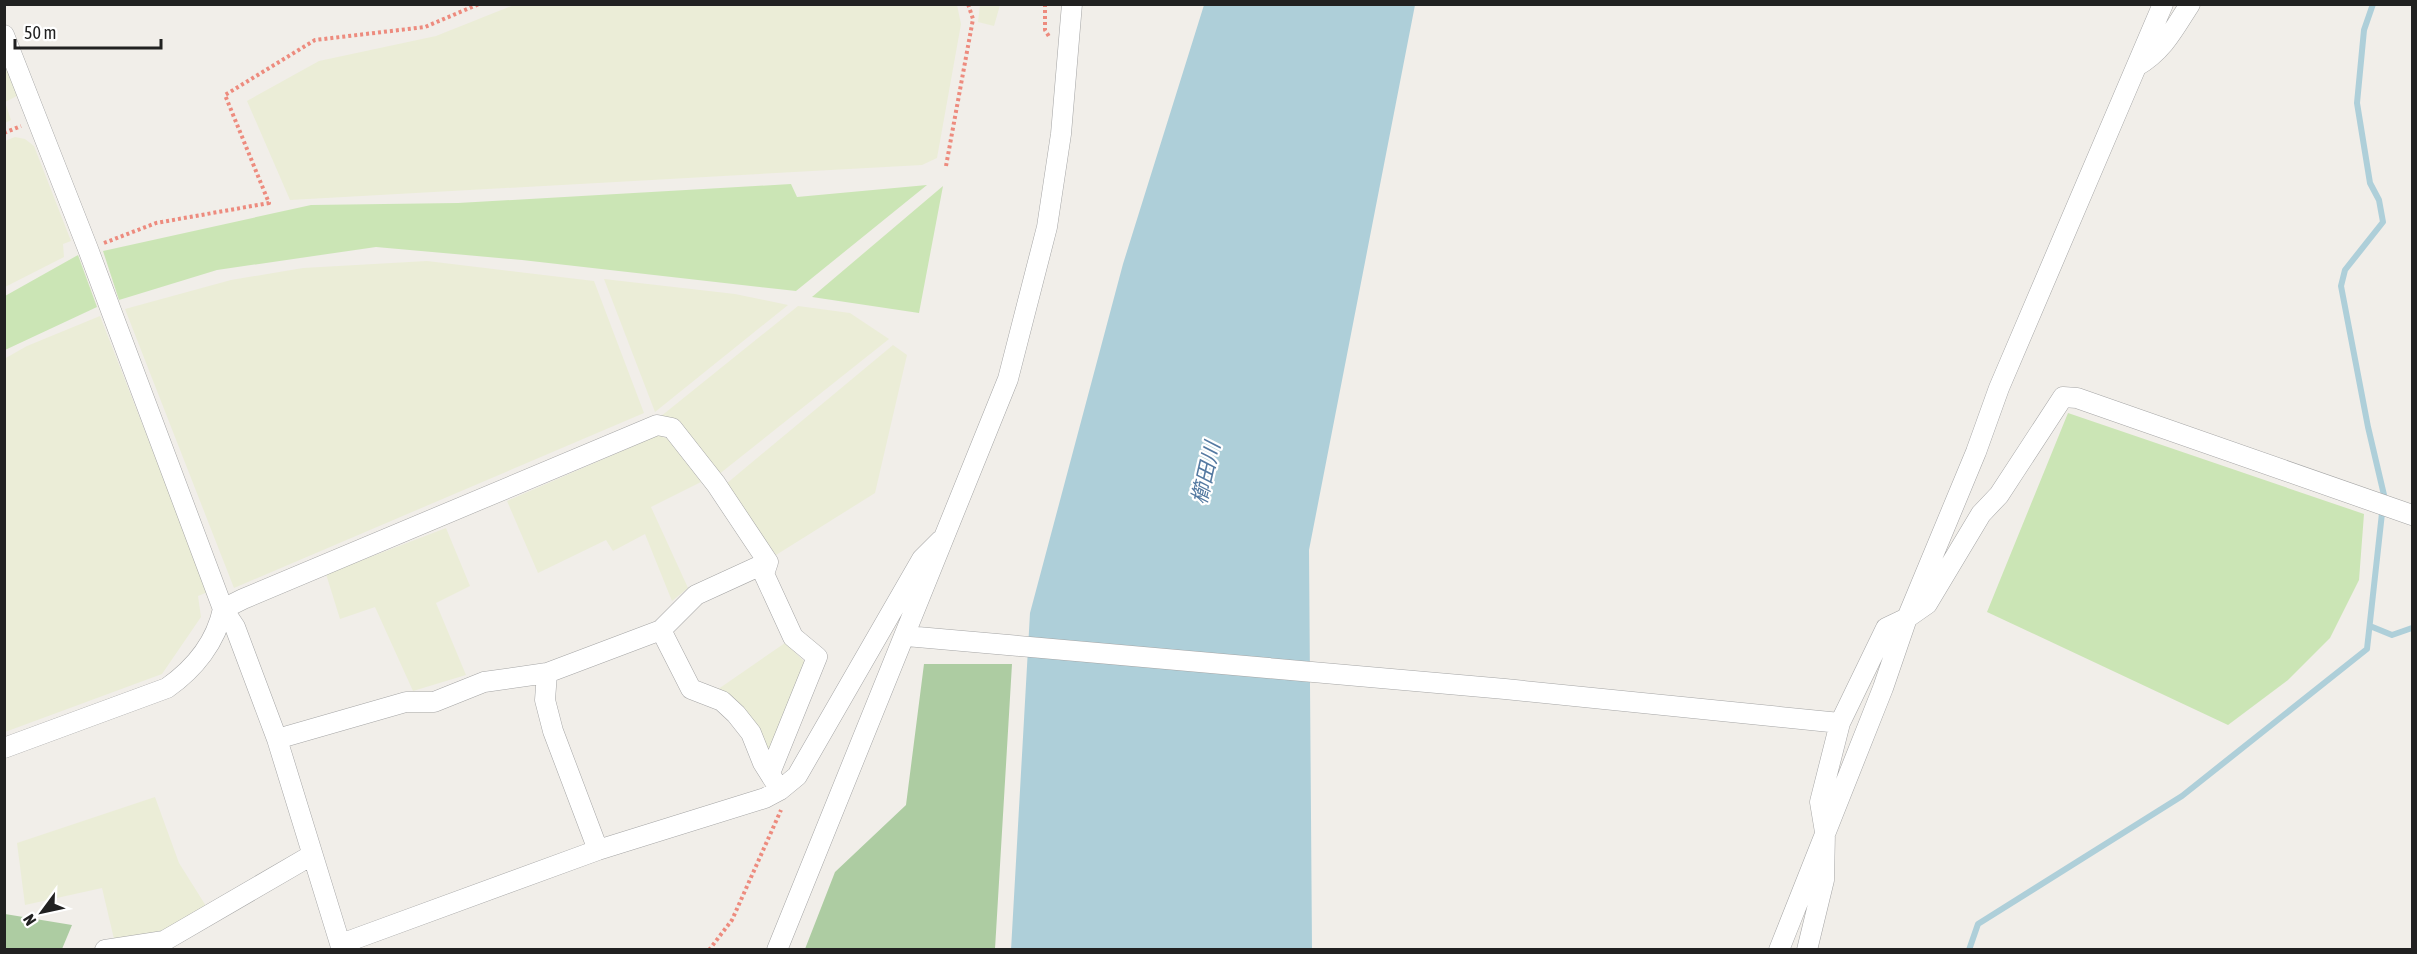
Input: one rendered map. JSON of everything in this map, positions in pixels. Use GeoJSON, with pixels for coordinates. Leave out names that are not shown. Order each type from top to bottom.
{"type":"FeatureCollection","features":[{"type":"Feature","properties":{"kind":"street"},"geometry":{"type":"LineString","coordinates":[[777,950],[906,636],[1008,379],[1032,293],[1047,227],[1061,134],[1072,4]]}},
{"type":"Feature","properties":{"kind":"street"},"geometry":{"type":"LineString","coordinates":[[1779,950],[1883,687],[1907,618],[1977,452],[1999,388],[2163,4]]}},
{"type":"Feature","properties":{"kind":"street"},"geometry":{"type":"LineString","coordinates":[[2137,66],[2154,56],[2163,46],[2190,4]]}},
{"type":"Feature","properties":{"kind":"street"},"geometry":{"type":"LineString","coordinates":[[4,35],[88,249],[223,609],[235,627],[277,739],[342,947],[598,850],[765,798],[778,790],[797,776],[922,559],[946,536]]}},
{"type":"Feature","properties":{"kind":"street"},"geometry":{"type":"LineString","coordinates":[[1807,950],[1824,880],[1824,832],[1820,802],[1840,723],[1886,628],[1907,618],[1927,604],[1981,514],[1999,495],[2063,398],[2077,399],[2412,516]]}},
{"type":"Feature","properties":{"kind":"street"},"geometry":{"type":"LineString","coordinates":[[223,609],[657,425],[672,428],[716,484],[768,562],[765,574],[793,637],[817,657],[778,790]]}},
{"type":"Feature","properties":{"kind":"street"},"geometry":{"type":"LineString","coordinates":[[277,739],[406,702],[434,702],[484,682],[548,674],[661,630],[696,595],[768,562]]}},
{"type":"Feature","properties":{"kind":"street"},"geometry":{"type":"LineString","coordinates":[[4,748],[167,688],[186,674],[218,631],[223,609]]}},
{"type":"Feature","properties":{"kind":"street"},"geometry":{"type":"LineString","coordinates":[[661,630],[691,689],[722,701],[751,733],[778,790]]}},
{"type":"Feature","properties":{"kind":"street"},"geometry":{"type":"LineString","coordinates":[[906,636],[1411,680],[1840,723]]}},
{"type":"Feature","properties":{"kind":"street"},"geometry":{"type":"LineString","coordinates":[[548,674],[545,700],[553,731],[598,850]]}},
{"type":"Feature","properties":{"kind":"street"},"geometry":{"type":"LineString","coordinates":[[105,950],[166,945],[312,855]]}},
{"type":"Feature","properties":{"kind":"path"},"geometry":{"type":"LineString","coordinates":[[88,249],[156,223],[269,203],[225,96],[315,40],[425,27],[479,4]]}},
{"type":"Feature","properties":{"kind":"path"},"geometry":{"type":"LineString","coordinates":[[946,166],[973,19],[968,4]]}},
{"type":"Feature","properties":{"kind":"path"},"geometry":{"type":"LineString","coordinates":[[709,950],[732,920],[778,790]]}},
{"type":"Feature","properties":{"kind":"green space"},"geometry":{"type":"Polygon","coordinates":[[[514,5],[957,5],[961,24],[937,158],[922,165],[290,200],[247,101],[319,61],[436,36],[514,5]]]}},
{"type":"Feature","properties":{"kind":"green space"},"geometry":{"type":"Polygon","coordinates":[[[980,5],[1000,5],[994,26],[978,22],[980,5]]]}},
{"type":"Feature","properties":{"kind":"green space"},"geometry":{"type":"Polygon","coordinates":[[[4,61],[19,95],[5,102],[11,120],[5,123],[4,61]]]}},
{"type":"Feature","properties":{"kind":"green space"},"geometry":{"type":"Polygon","coordinates":[[[15,137],[25,139],[34,146],[71,241],[63,244],[64,257],[5,287],[5,141],[15,137]]]}},
{"type":"Feature","properties":{"kind":"green space"},"geometry":{"type":"Polygon","coordinates":[[[791,184],[797,197],[927,185],[796,291],[522,260],[376,247],[217,270],[119,300],[103,251],[311,205],[458,203],[791,184]]]}},
{"type":"Feature","properties":{"kind":"green space"},"geometry":{"type":"Polygon","coordinates":[[[943,186],[919,313],[812,297],[943,186]]]}},
{"type":"Feature","properties":{"kind":"green space"},"geometry":{"type":"Polygon","coordinates":[[[78,255],[97,307],[5,350],[5,296],[78,255]]]}},
{"type":"Feature","properties":{"kind":"green space"},"geometry":{"type":"Polygon","coordinates":[[[427,261],[594,281],[644,413],[234,588],[125,309],[231,280],[303,268],[427,261]]]}},
{"type":"Feature","properties":{"kind":"green space"},"geometry":{"type":"Polygon","coordinates":[[[604,279],[735,294],[788,305],[655,412],[604,279]]]}},
{"type":"Feature","properties":{"kind":"green space"},"geometry":{"type":"Polygon","coordinates":[[[798,306],[850,313],[889,339],[718,475],[679,420],[660,417],[798,306]]]}},
{"type":"Feature","properties":{"kind":"green space"},"geometry":{"type":"Polygon","coordinates":[[[100,316],[208,592],[198,596],[201,617],[162,674],[5,732],[4,359],[27,346],[100,316]]]}},
{"type":"Feature","properties":{"kind":"green space"},"geometry":{"type":"Polygon","coordinates":[[[893,345],[907,355],[875,493],[776,555],[726,484],[893,345]]]}},
{"type":"Feature","properties":{"kind":"green space"},"geometry":{"type":"Polygon","coordinates":[[[2068,413],[2364,514],[2359,580],[2330,638],[2288,680],[2228,725],[1987,612],[2068,413]]]}},
{"type":"Feature","properties":{"kind":"green space"},"geometry":{"type":"Polygon","coordinates":[[[659,435],[668,439],[701,482],[651,507],[688,588],[672,601],[645,534],[613,551],[606,540],[538,573],[507,501],[659,435]]]}},
{"type":"Feature","properties":{"kind":"green space"},"geometry":{"type":"Polygon","coordinates":[[[446,528],[470,586],[436,603],[466,675],[413,691],[375,607],[340,619],[326,574],[446,528]]]}},
{"type":"Feature","properties":{"kind":"green space"},"geometry":{"type":"Polygon","coordinates":[[[785,643],[805,662],[767,758],[714,692],[785,643]]]}},
{"type":"Feature","properties":{"kind":"green space"},"geometry":{"type":"Polygon","coordinates":[[[924,664],[1012,664],[995,949],[805,949],[835,872],[906,805],[924,664]]]}},
{"type":"Feature","properties":{"kind":"green space"},"geometry":{"type":"Polygon","coordinates":[[[155,797],[179,863],[206,906],[161,934],[114,939],[102,888],[25,905],[17,843],[155,797]]]}},
{"type":"Feature","properties":{"kind":"green space"},"geometry":{"type":"Polygon","coordinates":[[[5,914],[72,925],[62,949],[5,949],[5,914]]]}},
{"type":"Feature","properties":{"kind":"water","name":"櫛田川"},"geometry":{"type":"Polygon","coordinates":[[[1204,5],[1415,5],[1309,550],[1312,949],[1011,950],[1030,613],[1123,264],[1204,5]]]}},
{"type":"Feature","properties":{"kind":"waterway"},"geometry":{"type":"LineString","coordinates":[[1969,950],[1978,924],[2182,796],[2367,649],[2384,495],[2368,427],[2341,286],[2345,270],[2383,222],[2379,200],[2370,183],[2357,103],[2364,30],[2373,4]]}},
{"type":"Feature","properties":{"kind":"waterway"},"geometry":{"type":"LineString","coordinates":[[2370,626],[2392,635],[2412,628]]}}]}
